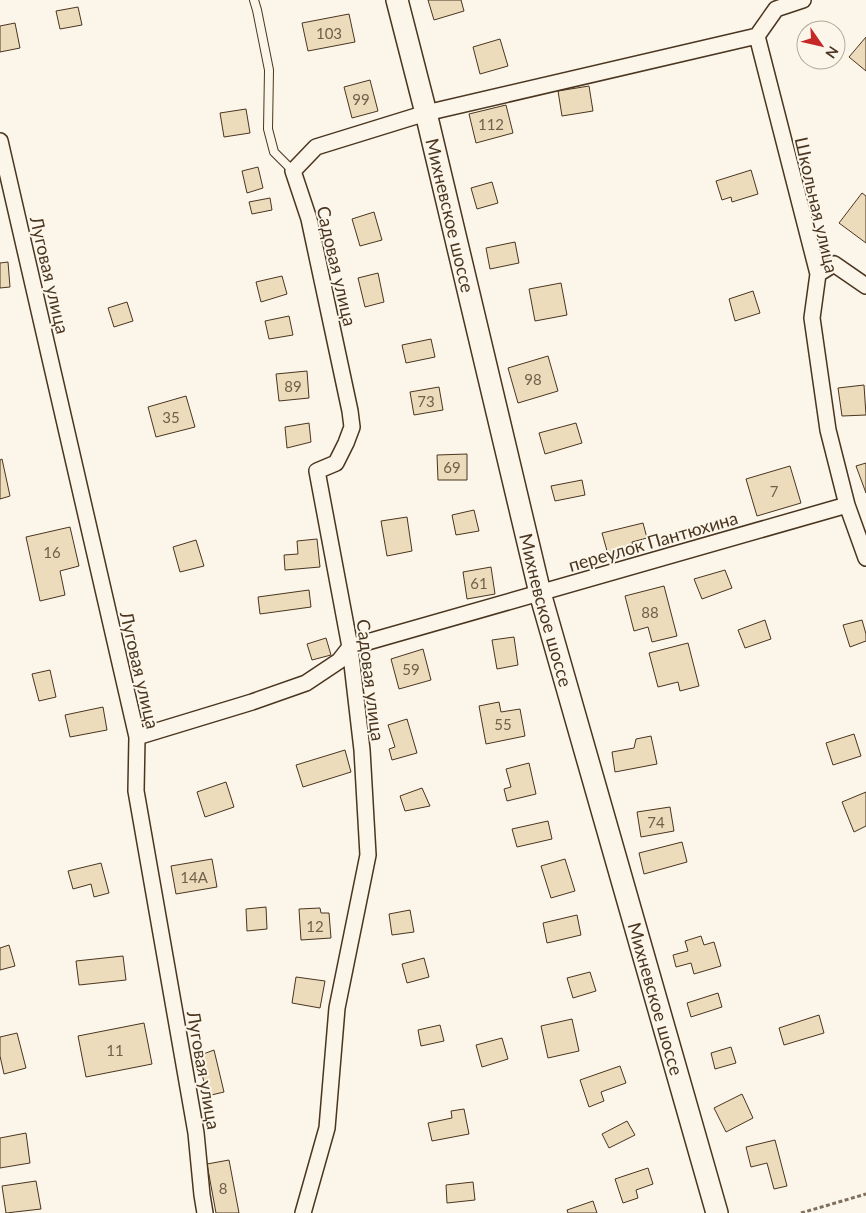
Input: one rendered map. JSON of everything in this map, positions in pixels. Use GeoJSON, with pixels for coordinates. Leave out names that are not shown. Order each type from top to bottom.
{"type":"FeatureCollection","features":[{"type":"Feature","properties":{"kind":"street","name":"Михневское шоссе"},"geometry":{"type":"LineString","coordinates":[[397,0],[426,113],[540,592],[717,1213]]}},
{"type":"Feature","properties":{"kind":"street"},"geometry":{"type":"LineString","coordinates":[[293,171],[316,147],[426,113],[757,36],[775,4],[803,0]]}},
{"type":"Feature","properties":{"kind":"street","name":"Школьная улица"},"geometry":{"type":"LineString","coordinates":[[757,36],[818,274],[812,318],[828,430],[847,505],[866,558]]}},
{"type":"Feature","properties":{"kind":"street","name":"Луговая улица"},"geometry":{"type":"LineString","coordinates":[[0,141],[137,737],[136,791],[196,1133],[205,1213]]}},
{"type":"Feature","properties":{"kind":"street","name":"Садовая улица"},"geometry":{"type":"LineString","coordinates":[[293,171],[309,219],[352,427],[336,463],[317,470],[350,647],[362,750],[368,855],[336,1008],[327,1128],[303,1213]]}},
{"type":"Feature","properties":{"kind":"street"},"geometry":{"type":"LineString","coordinates":[[818,274],[834,264],[866,286]]}},
{"type":"Feature","properties":{"kind":"street","name":"переулок Пантюхина"},"geometry":{"type":"LineString","coordinates":[[350,647],[847,505]]}},
{"type":"Feature","properties":{"kind":"street"},"geometry":{"type":"LineString","coordinates":[[137,737],[252,702],[306,683],[339,661],[350,647]]}},
{"type":"Feature","properties":{"kind":"lane"},"geometry":{"type":"LineString","coordinates":[[254,0],[269,70],[268,129],[274,152],[293,171]]}},
{"type":"Feature","properties":{"kind":"path"},"geometry":{"type":"LineString","coordinates":[[801,1213],[866,1194]]}},
{"type":"Feature","properties":{"kind":"building"},"geometry":{"type":"Polygon","coordinates":[[[428,0],[461,0],[464,11],[434,20],[428,0]]]}},
{"type":"Feature","properties":{"kind":"building"},"geometry":{"type":"Polygon","coordinates":[[[78,7],[82,25],[60,29],[56,11],[78,7]]]}},
{"type":"Feature","properties":{"kind":"building"},"geometry":{"type":"Polygon","coordinates":[[[349,14],[355,42],[308,51],[302,23],[349,14]]]}},
{"type":"Feature","properties":{"kind":"building"},"geometry":{"type":"Polygon","coordinates":[[[15,23],[20,48],[0,52],[0,26],[15,23]]]}},
{"type":"Feature","properties":{"kind":"building"},"geometry":{"type":"Polygon","coordinates":[[[866,37],[866,71],[849,57],[866,37]]]}},
{"type":"Feature","properties":{"kind":"building"},"geometry":{"type":"Polygon","coordinates":[[[500,39],[508,66],[480,74],[473,47],[500,39]]]}},
{"type":"Feature","properties":{"kind":"building"},"geometry":{"type":"Polygon","coordinates":[[[370,80],[378,111],[352,118],[344,87],[370,80]]]}},
{"type":"Feature","properties":{"kind":"building"},"geometry":{"type":"Polygon","coordinates":[[[589,86],[593,111],[562,116],[558,91],[589,86]]]}},
{"type":"Feature","properties":{"kind":"building"},"geometry":{"type":"Polygon","coordinates":[[[506,105],[513,133],[476,143],[469,114],[506,105]]]}},
{"type":"Feature","properties":{"kind":"building"},"geometry":{"type":"Polygon","coordinates":[[[246,109],[250,133],[224,137],[220,113],[246,109]]]}},
{"type":"Feature","properties":{"kind":"building"},"geometry":{"type":"Polygon","coordinates":[[[258,167],[263,188],[247,193],[242,171],[258,167]]]}},
{"type":"Feature","properties":{"kind":"building"},"geometry":{"type":"Polygon","coordinates":[[[751,170],[758,194],[732,202],[731,197],[722,200],[716,181],[751,170]]]}},
{"type":"Feature","properties":{"kind":"building"},"geometry":{"type":"Polygon","coordinates":[[[492,182],[498,203],[477,209],[471,188],[492,182]]]}},
{"type":"Feature","properties":{"kind":"building"},"geometry":{"type":"Polygon","coordinates":[[[862,193],[866,196],[866,243],[839,223],[862,193]]]}},
{"type":"Feature","properties":{"kind":"building"},"geometry":{"type":"Polygon","coordinates":[[[270,198],[272,210],[252,214],[249,202],[270,198]]]}},
{"type":"Feature","properties":{"kind":"building"},"geometry":{"type":"Polygon","coordinates":[[[374,212],[382,240],[360,246],[352,219],[374,212]]]}},
{"type":"Feature","properties":{"kind":"building"},"geometry":{"type":"Polygon","coordinates":[[[515,242],[519,263],[490,269],[486,248],[515,242]]]}},
{"type":"Feature","properties":{"kind":"building"},"geometry":{"type":"Polygon","coordinates":[[[8,262],[10,287],[0,288],[0,263],[8,262]]]}},
{"type":"Feature","properties":{"kind":"building"},"geometry":{"type":"Polygon","coordinates":[[[378,273],[384,302],[365,307],[358,278],[378,273]]]}},
{"type":"Feature","properties":{"kind":"building"},"geometry":{"type":"Polygon","coordinates":[[[282,276],[287,294],[261,302],[256,282],[282,276]]]}},
{"type":"Feature","properties":{"kind":"building"},"geometry":{"type":"Polygon","coordinates":[[[561,283],[567,315],[535,321],[529,289],[561,283]]]}},
{"type":"Feature","properties":{"kind":"building"},"geometry":{"type":"Polygon","coordinates":[[[753,291],[760,313],[735,321],[729,299],[753,291]]]}},
{"type":"Feature","properties":{"kind":"building"},"geometry":{"type":"Polygon","coordinates":[[[127,302],[133,321],[114,327],[108,308],[127,302]]]}},
{"type":"Feature","properties":{"kind":"building"},"geometry":{"type":"Polygon","coordinates":[[[289,316],[293,335],[269,339],[265,321],[289,316]]]}},
{"type":"Feature","properties":{"kind":"building"},"geometry":{"type":"Polygon","coordinates":[[[431,339],[435,357],[406,363],[402,345],[431,339]]]}},
{"type":"Feature","properties":{"kind":"building"},"geometry":{"type":"Polygon","coordinates":[[[548,356],[558,391],[518,403],[508,368],[548,356]]]}},
{"type":"Feature","properties":{"kind":"building"},"geometry":{"type":"Polygon","coordinates":[[[307,371],[309,398],[279,401],[276,374],[307,371]]]}},
{"type":"Feature","properties":{"kind":"building"},"geometry":{"type":"Polygon","coordinates":[[[864,385],[866,415],[842,416],[838,388],[864,385]]]}},
{"type":"Feature","properties":{"kind":"building"},"geometry":{"type":"Polygon","coordinates":[[[439,387],[443,410],[414,415],[410,392],[439,387]]]}},
{"type":"Feature","properties":{"kind":"building"},"geometry":{"type":"Polygon","coordinates":[[[186,396],[195,427],[156,437],[148,407],[186,396]]]}},
{"type":"Feature","properties":{"kind":"building"},"geometry":{"type":"Polygon","coordinates":[[[309,423],[311,442],[287,448],[285,427],[309,423]]]}},
{"type":"Feature","properties":{"kind":"building"},"geometry":{"type":"Polygon","coordinates":[[[576,423],[582,443],[545,454],[539,433],[576,423]]]}},
{"type":"Feature","properties":{"kind":"building"},"geometry":{"type":"Polygon","coordinates":[[[467,454],[467,480],[438,480],[437,455],[467,454]]]}},
{"type":"Feature","properties":{"kind":"building"},"geometry":{"type":"Polygon","coordinates":[[[2,459],[10,496],[0,499],[0,460],[2,459]]]}},
{"type":"Feature","properties":{"kind":"building"},"geometry":{"type":"Polygon","coordinates":[[[866,463],[866,493],[856,466],[866,463]]]}},
{"type":"Feature","properties":{"kind":"building"},"geometry":{"type":"Polygon","coordinates":[[[790,466],[801,503],[757,516],[746,479],[790,466]]]}},
{"type":"Feature","properties":{"kind":"building"},"geometry":{"type":"Polygon","coordinates":[[[582,480],[585,495],[555,501],[551,486],[582,480]]]}},
{"type":"Feature","properties":{"kind":"building"},"geometry":{"type":"Polygon","coordinates":[[[474,510],[479,531],[456,535],[452,515],[474,510]]]}},
{"type":"Feature","properties":{"kind":"building"},"geometry":{"type":"Polygon","coordinates":[[[407,517],[412,551],[387,556],[381,521],[407,517]]]}},
{"type":"Feature","properties":{"kind":"building"},"geometry":{"type":"Polygon","coordinates":[[[643,523],[647,538],[632,542],[634,552],[609,558],[602,533],[643,523]]]}},
{"type":"Feature","properties":{"kind":"building"},"geometry":{"type":"Polygon","coordinates":[[[70,527],[79,566],[60,571],[65,595],[40,601],[26,537],[70,527]]]}},
{"type":"Feature","properties":{"kind":"building"},"geometry":{"type":"Polygon","coordinates":[[[317,539],[320,567],[285,570],[284,555],[298,554],[297,541],[317,539]]]}},
{"type":"Feature","properties":{"kind":"building"},"geometry":{"type":"Polygon","coordinates":[[[196,540],[204,566],[180,572],[173,547],[196,540]]]}},
{"type":"Feature","properties":{"kind":"building"},"geometry":{"type":"Polygon","coordinates":[[[491,567],[495,594],[467,599],[463,572],[491,567]]]}},
{"type":"Feature","properties":{"kind":"building"},"geometry":{"type":"Polygon","coordinates":[[[725,570],[732,588],[702,599],[694,579],[725,570]]]}},
{"type":"Feature","properties":{"kind":"building"},"geometry":{"type":"Polygon","coordinates":[[[664,586],[677,636],[652,642],[648,627],[634,631],[625,596],[664,586]]]}},
{"type":"Feature","properties":{"kind":"building"},"geometry":{"type":"Polygon","coordinates":[[[309,590],[311,607],[260,614],[258,597],[309,590]]]}},
{"type":"Feature","properties":{"kind":"building"},"geometry":{"type":"Polygon","coordinates":[[[765,620],[771,639],[745,648],[738,630],[765,620]]]}},
{"type":"Feature","properties":{"kind":"building"},"geometry":{"type":"Polygon","coordinates":[[[862,620],[866,641],[850,647],[843,625],[862,620]]]}},
{"type":"Feature","properties":{"kind":"building"},"geometry":{"type":"Polygon","coordinates":[[[514,637],[518,665],[497,669],[492,640],[514,637]]]}},
{"type":"Feature","properties":{"kind":"building"},"geometry":{"type":"Polygon","coordinates":[[[326,638],[331,655],[312,660],[307,644],[326,638]]]}},
{"type":"Feature","properties":{"kind":"building"},"geometry":{"type":"Polygon","coordinates":[[[688,643],[699,686],[680,691],[678,682],[658,687],[649,653],[688,643]]]}},
{"type":"Feature","properties":{"kind":"building"},"geometry":{"type":"Polygon","coordinates":[[[423,649],[431,680],[399,689],[391,659],[423,649]]]}},
{"type":"Feature","properties":{"kind":"building"},"geometry":{"type":"Polygon","coordinates":[[[50,670],[56,697],[39,701],[32,674],[50,670]]]}},
{"type":"Feature","properties":{"kind":"building"},"geometry":{"type":"Polygon","coordinates":[[[499,702],[501,712],[520,709],[525,736],[486,744],[479,706],[499,702]]]}},
{"type":"Feature","properties":{"kind":"building"},"geometry":{"type":"Polygon","coordinates":[[[103,707],[107,730],[70,737],[65,715],[103,707]]]}},
{"type":"Feature","properties":{"kind":"building"},"geometry":{"type":"Polygon","coordinates":[[[407,719],[417,753],[392,760],[389,749],[395,747],[388,725],[407,719]]]}},
{"type":"Feature","properties":{"kind":"building"},"geometry":{"type":"Polygon","coordinates":[[[854,734],[861,756],[833,765],[826,743],[854,734]]]}},
{"type":"Feature","properties":{"kind":"building"},"geometry":{"type":"Polygon","coordinates":[[[651,736],[657,764],[615,772],[612,752],[634,748],[636,739],[651,736]]]}},
{"type":"Feature","properties":{"kind":"building"},"geometry":{"type":"Polygon","coordinates":[[[345,750],[351,772],[303,787],[296,765],[345,750]]]}},
{"type":"Feature","properties":{"kind":"building"},"geometry":{"type":"Polygon","coordinates":[[[529,763],[536,794],[507,801],[504,789],[511,787],[506,769],[529,763]]]}},
{"type":"Feature","properties":{"kind":"building"},"geometry":{"type":"Polygon","coordinates":[[[226,782],[234,807],[205,817],[197,792],[226,782]]]}},
{"type":"Feature","properties":{"kind":"building"},"geometry":{"type":"Polygon","coordinates":[[[422,788],[430,806],[405,811],[400,796],[422,788]]]}},
{"type":"Feature","properties":{"kind":"building"},"geometry":{"type":"Polygon","coordinates":[[[866,792],[866,826],[854,832],[842,802],[866,792]]]}},
{"type":"Feature","properties":{"kind":"building"},"geometry":{"type":"Polygon","coordinates":[[[670,807],[674,831],[641,837],[637,812],[670,807]]]}},
{"type":"Feature","properties":{"kind":"building"},"geometry":{"type":"Polygon","coordinates":[[[548,821],[552,839],[517,847],[512,829],[548,821]]]}},
{"type":"Feature","properties":{"kind":"building"},"geometry":{"type":"Polygon","coordinates":[[[682,842],[687,862],[644,874],[639,853],[682,842]]]}},
{"type":"Feature","properties":{"kind":"building"},"geometry":{"type":"Polygon","coordinates":[[[212,859],[217,887],[176,894],[171,866],[212,859]]]}},
{"type":"Feature","properties":{"kind":"building"},"geometry":{"type":"Polygon","coordinates":[[[565,859],[575,891],[551,898],[541,866],[565,859]]]}},
{"type":"Feature","properties":{"kind":"building"},"geometry":{"type":"Polygon","coordinates":[[[101,863],[109,893],[94,897],[91,884],[73,889],[68,871],[101,863]]]}},
{"type":"Feature","properties":{"kind":"building"},"geometry":{"type":"Polygon","coordinates":[[[266,907],[267,929],[247,931],[246,909],[266,907]]]}},
{"type":"Feature","properties":{"kind":"building"},"geometry":{"type":"Polygon","coordinates":[[[320,908],[321,913],[329,913],[331,938],[301,940],[299,909],[320,908]]]}},
{"type":"Feature","properties":{"kind":"building"},"geometry":{"type":"Polygon","coordinates":[[[410,910],[414,932],[392,935],[389,914],[410,910]]]}},
{"type":"Feature","properties":{"kind":"building"},"geometry":{"type":"Polygon","coordinates":[[[577,915],[581,935],[547,943],[543,923],[577,915]]]}},
{"type":"Feature","properties":{"kind":"building"},"geometry":{"type":"Polygon","coordinates":[[[701,936],[704,945],[714,942],[721,966],[694,974],[691,963],[676,967],[673,955],[688,951],[685,941],[701,936]]]}},
{"type":"Feature","properties":{"kind":"building"},"geometry":{"type":"Polygon","coordinates":[[[9,945],[15,966],[0,970],[0,948],[9,945]]]}},
{"type":"Feature","properties":{"kind":"building"},"geometry":{"type":"Polygon","coordinates":[[[123,956],[126,980],[79,985],[76,961],[123,956]]]}},
{"type":"Feature","properties":{"kind":"building"},"geometry":{"type":"Polygon","coordinates":[[[424,958],[429,977],[407,983],[402,964],[424,958]]]}},
{"type":"Feature","properties":{"kind":"building"},"geometry":{"type":"Polygon","coordinates":[[[590,972],[596,991],[573,998],[567,978],[590,972]]]}},
{"type":"Feature","properties":{"kind":"building"},"geometry":{"type":"Polygon","coordinates":[[[296,977],[325,981],[320,1008],[292,1003],[296,977]]]}},
{"type":"Feature","properties":{"kind":"building"},"geometry":{"type":"Polygon","coordinates":[[[718,993],[722,1007],[691,1017],[687,1003],[718,993]]]}},
{"type":"Feature","properties":{"kind":"building"},"geometry":{"type":"Polygon","coordinates":[[[819,1015],[824,1033],[784,1045],[779,1028],[819,1015]]]}},
{"type":"Feature","properties":{"kind":"building"},"geometry":{"type":"Polygon","coordinates":[[[572,1019],[579,1051],[548,1058],[541,1026],[572,1019]]]}},
{"type":"Feature","properties":{"kind":"building"},"geometry":{"type":"Polygon","coordinates":[[[144,1023],[152,1064],[86,1077],[78,1036],[144,1023]]]}},
{"type":"Feature","properties":{"kind":"building"},"geometry":{"type":"Polygon","coordinates":[[[440,1025],[444,1041],[421,1046],[418,1030],[440,1025]]]}},
{"type":"Feature","properties":{"kind":"building"},"geometry":{"type":"Polygon","coordinates":[[[17,1033],[26,1068],[4,1074],[0,1056],[0,1037],[17,1033]]]}},
{"type":"Feature","properties":{"kind":"building"},"geometry":{"type":"Polygon","coordinates":[[[502,1038],[508,1059],[482,1067],[476,1045],[502,1038]]]}},
{"type":"Feature","properties":{"kind":"building"},"geometry":{"type":"Polygon","coordinates":[[[731,1047],[736,1063],[715,1069],[711,1053],[731,1047]]]}},
{"type":"Feature","properties":{"kind":"building"},"geometry":{"type":"Polygon","coordinates":[[[214,1050],[224,1092],[207,1096],[198,1056],[214,1050]]]}},
{"type":"Feature","properties":{"kind":"building"},"geometry":{"type":"Polygon","coordinates":[[[620,1066],[626,1083],[601,1092],[604,1101],[589,1107],[580,1080],[620,1066]]]}},
{"type":"Feature","properties":{"kind":"building"},"geometry":{"type":"Polygon","coordinates":[[[742,1094],[753,1118],[726,1132],[714,1108],[742,1094]]]}},
{"type":"Feature","properties":{"kind":"building"},"geometry":{"type":"Polygon","coordinates":[[[464,1109],[469,1134],[432,1141],[428,1123],[452,1118],[451,1111],[464,1109]]]}},
{"type":"Feature","properties":{"kind":"building"},"geometry":{"type":"Polygon","coordinates":[[[627,1121],[635,1135],[609,1148],[602,1134],[627,1121]]]}},
{"type":"Feature","properties":{"kind":"building"},"geometry":{"type":"Polygon","coordinates":[[[26,1133],[30,1163],[0,1168],[0,1138],[26,1133]]]}},
{"type":"Feature","properties":{"kind":"building"},"geometry":{"type":"Polygon","coordinates":[[[775,1140],[787,1186],[774,1189],[767,1163],[751,1167],[746,1147],[775,1140]]]}},
{"type":"Feature","properties":{"kind":"building"},"geometry":{"type":"Polygon","coordinates":[[[229,1160],[239,1213],[216,1213],[207,1164],[229,1160]]]}},
{"type":"Feature","properties":{"kind":"building"},"geometry":{"type":"Polygon","coordinates":[[[648,1168],[653,1184],[636,1190],[638,1198],[623,1203],[615,1179],[648,1168]]]}},
{"type":"Feature","properties":{"kind":"building"},"geometry":{"type":"Polygon","coordinates":[[[36,1181],[41,1209],[6,1213],[2,1186],[36,1181]]]}},
{"type":"Feature","properties":{"kind":"building"},"geometry":{"type":"Polygon","coordinates":[[[473,1182],[475,1200],[447,1203],[446,1185],[473,1182]]]}},
{"type":"Feature","properties":{"kind":"building"},"geometry":{"type":"Polygon","coordinates":[[[593,1201],[597,1213],[568,1213],[567,1210],[593,1201]]]}}]}
